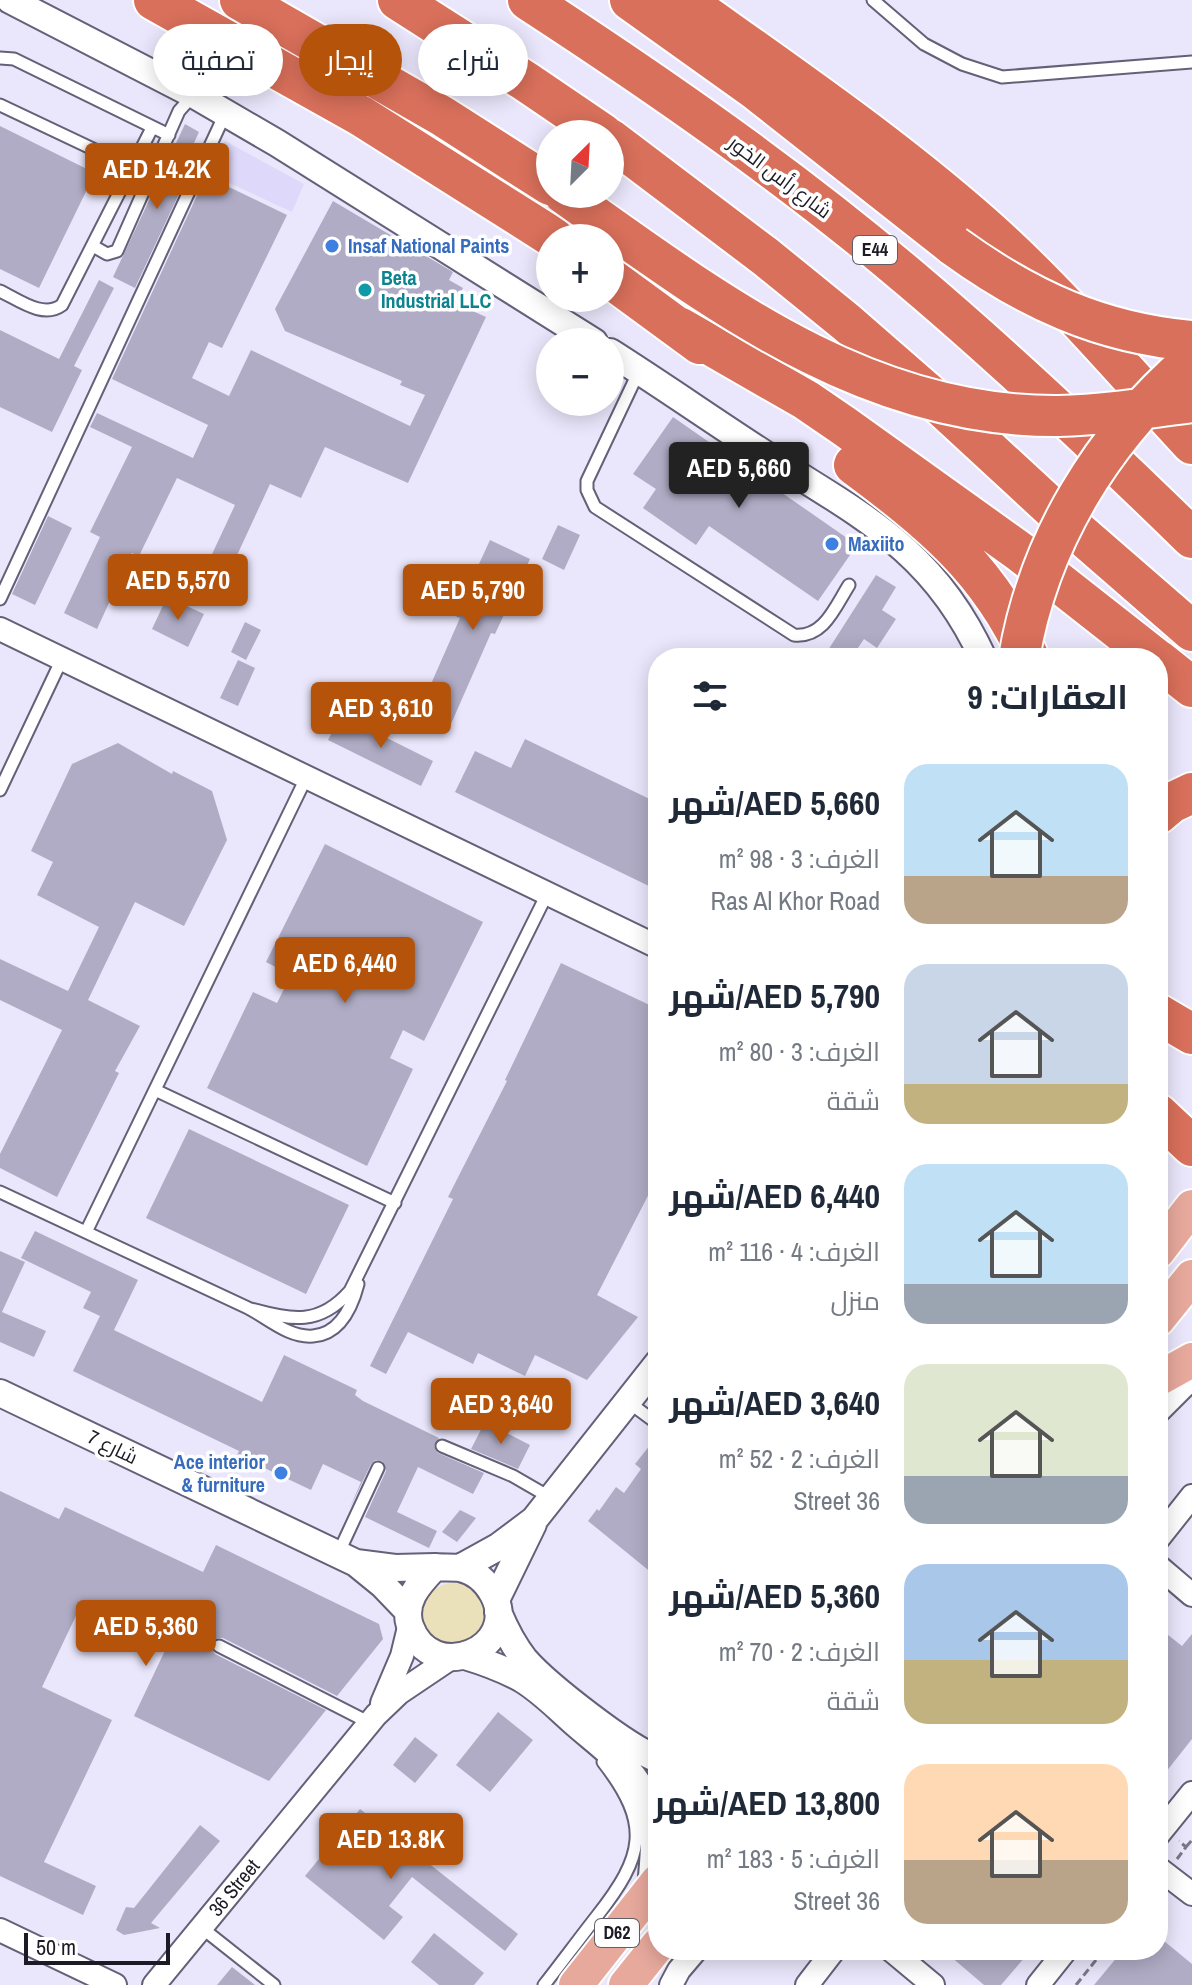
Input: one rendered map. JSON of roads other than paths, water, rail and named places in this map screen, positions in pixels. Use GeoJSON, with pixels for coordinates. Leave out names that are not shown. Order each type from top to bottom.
{"type":"FeatureCollection","features":[{"type":"Feature","properties":{"kind":"highway"},"geometry":{"type":"LineString","coordinates":[[154,0],[361,116],[536,227]]}},
{"type":"Feature","properties":{"kind":"highway"},"geometry":{"type":"LineString","coordinates":[[240,0],[405,93],[536,176]]}},
{"type":"Feature","properties":{"kind":"highway"},"geometry":{"type":"LineString","coordinates":[[398,0],[582,120]]}},
{"type":"Feature","properties":{"kind":"highway","name":"شارع رأس الخور"},"geometry":{"type":"LineString","coordinates":[[528,0],[688,108],[805,194],[909,278],[1036,389],[1192,538]]}},
{"type":"Feature","properties":{"kind":"highway"},"geometry":{"type":"LineString","coordinates":[[630,0],[756,90],[954,246],[1017,289],[1078,316],[1142,334],[1192,341]]}},
{"type":"Feature","properties":{"kind":"highway"},"geometry":{"type":"LineString","coordinates":[[684,0],[854,122],[952,198],[1056,296],[1192,444]]}},
{"type":"Feature","properties":{"kind":"highway"},"geometry":{"type":"LineString","coordinates":[[624,149],[846,322],[1192,631]]}},
{"type":"Feature","properties":{"kind":"highway"},"geometry":{"type":"LineString","coordinates":[[584,208],[733,312],[815,356],[876,383],[935,401],[1012,413],[1058,416],[1192,402]]}},
{"type":"Feature","properties":{"kind":"highway"},"geometry":{"type":"LineString","coordinates":[[624,288],[679,327],[939,532],[991,589],[1023,648]]}},
{"type":"Feature","properties":{"kind":"highway"},"geometry":{"type":"LineString","coordinates":[[679,327],[806,400],[844,426],[1020,552],[1142,648]]}},
{"type":"Feature","properties":{"kind":"highway"},"geometry":{"type":"LineString","coordinates":[[1022,648],[1052,546],[1084,484],[1130,421],[1192,360]]}},
{"type":"Feature","properties":{"kind":"highway"},"geometry":{"type":"LineString","coordinates":[[1168,668],[1192,687]]}},
{"type":"Feature","properties":{"kind":"highway"},"geometry":{"type":"LineString","coordinates":[[1168,806],[1192,793]]}},
{"type":"Feature","properties":{"kind":"highway"},"geometry":{"type":"LineString","coordinates":[[1168,1020],[1192,1034]]}},
{"type":"Feature","properties":{"kind":"highway"},"geometry":{"type":"LineString","coordinates":[[1168,1123],[1192,1146]]}},
{"type":"Feature","properties":{"kind":"main road"},"geometry":{"type":"LineString","coordinates":[[1168,1238],[1192,1207]]}},
{"type":"Feature","properties":{"kind":"main road"},"geometry":{"type":"LineString","coordinates":[[1168,1307],[1192,1277]]}},
{"type":"Feature","properties":{"kind":"main road"},"geometry":{"type":"LineString","coordinates":[[1168,1373],[1192,1360]]}},
{"type":"Feature","properties":{"kind":"main road","name":"D62"},"geometry":{"type":"LineString","coordinates":[[576,1985],[648,1894]]}},
{"type":"Feature","properties":{"kind":"main road","name":"D62"},"geometry":{"type":"LineString","coordinates":[[626,1985],[648,1958]]}},
{"type":"Feature","properties":{"kind":"street"},"geometry":{"type":"LineString","coordinates":[[10,0],[198,97],[571,328]]}},
{"type":"Feature","properties":{"kind":"street"},"geometry":{"type":"LineString","coordinates":[[624,360],[844,502],[892,537],[934,580],[960,616],[978,648]]}},
{"type":"Feature","properties":{"kind":"street"},"geometry":{"type":"LineString","coordinates":[[0,629],[648,942]]}},
{"type":"Feature","properties":{"kind":"street"},"geometry":{"type":"LineString","coordinates":[[458,1657],[479,1650],[489,1640],[496,1627],[497,1606],[534,1520],[648,1375]]}},
{"type":"Feature","properties":{"kind":"street"},"geometry":{"type":"LineString","coordinates":[[1168,1402],[1192,1378]]}},
{"type":"Feature","properties":{"kind":"street","name":"شارع 7"},"geometry":{"type":"LineString","coordinates":[[0,1393],[347,1559],[383,1585],[408,1617]]}},
{"type":"Feature","properties":{"kind":"street"},"geometry":{"type":"LineString","coordinates":[[1168,1526],[1192,1496]]}},
{"type":"Feature","properties":{"kind":"street"},"geometry":{"type":"LineString","coordinates":[[534,1520],[498,1547],[448,1568],[412,1595],[408,1617],[415,1637],[437,1655],[496,1666],[525,1681],[627,1770],[648,1806]]}},
{"type":"Feature","properties":{"kind":"street","name":"شارع 7"},"geometry":{"type":"LineString","coordinates":[[347,1559],[395,1568],[448,1568]]}},
{"type":"Feature","properties":{"kind":"street"},"geometry":{"type":"LineString","coordinates":[[448,1568],[476,1574],[488,1585],[513,1643],[535,1670],[630,1744],[648,1754]]}},
{"type":"Feature","properties":{"kind":"street"},"geometry":{"type":"LineString","coordinates":[[1168,1575],[1192,1595]]}},
{"type":"Feature","properties":{"kind":"street","name":"36 Street"},"geometry":{"type":"LineString","coordinates":[[373,1719],[395,1676],[408,1617]]}},
{"type":"Feature","properties":{"kind":"street","name":"36 Street"},"geometry":{"type":"LineString","coordinates":[[154,1985],[373,1719],[399,1693],[458,1657]]}},
{"type":"Feature","properties":{"kind":"street"},"geometry":{"type":"LineString","coordinates":[[1168,1823],[1192,1793]]}},
{"type":"Feature","properties":{"kind":"street"},"geometry":{"type":"LineString","coordinates":[[1168,1876],[1192,1894]]}},
{"type":"Feature","properties":{"kind":"street"},"geometry":{"type":"LineString","coordinates":[[0,1930],[115,1985]]}},
{"type":"Feature","properties":{"kind":"street"},"geometry":{"type":"LineString","coordinates":[[671,1985],[688,1960]]}},
{"type":"Feature","properties":{"kind":"street"},"geometry":{"type":"LineString","coordinates":[[807,1985],[826,1960]]}},
{"type":"Feature","properties":{"kind":"street"},"geometry":{"type":"LineString","coordinates":[[903,1960],[933,1985]]}},
{"type":"Feature","properties":{"kind":"street"},"geometry":{"type":"LineString","coordinates":[[1038,1985],[1058,1960]]}},
{"type":"Feature","properties":{"kind":"lane"},"geometry":{"type":"LineString","coordinates":[[873,0],[924,44],[962,64],[1002,77],[1192,62]]}},
{"type":"Feature","properties":{"kind":"lane"},"geometry":{"type":"LineString","coordinates":[[0,58],[14,59],[169,135]]}},
{"type":"Feature","properties":{"kind":"lane"},"geometry":{"type":"LineString","coordinates":[[93,246],[107,254],[117,251],[183,106],[198,97]]}},
{"type":"Feature","properties":{"kind":"lane"},"geometry":{"type":"LineString","coordinates":[[0,105],[150,176]]}},
{"type":"Feature","properties":{"kind":"lane"},"geometry":{"type":"LineString","coordinates":[[0,599],[225,113]]}},
{"type":"Feature","properties":{"kind":"lane"},"geometry":{"type":"LineString","coordinates":[[0,291],[46,311],[55,310],[68,297],[152,128]]}},
{"type":"Feature","properties":{"kind":"lane"},"geometry":{"type":"LineString","coordinates":[[640,370],[587,481],[587,490],[595,507],[794,635],[805,636],[823,625],[849,585]]}},
{"type":"Feature","properties":{"kind":"lane"},"geometry":{"type":"LineString","coordinates":[[0,790],[62,659]]}},
{"type":"Feature","properties":{"kind":"lane"},"geometry":{"type":"LineString","coordinates":[[86,1232],[307,776]]}},
{"type":"Feature","properties":{"kind":"lane"},"geometry":{"type":"LineString","coordinates":[[251,1309],[293,1319],[309,1318],[339,1304],[350,1291],[548,892]]}},
{"type":"Feature","properties":{"kind":"lane"},"geometry":{"type":"LineString","coordinates":[[155,1090],[395,1203]]}},
{"type":"Feature","properties":{"kind":"lane"},"geometry":{"type":"LineString","coordinates":[[0,1192],[251,1309],[295,1335],[315,1336],[333,1329],[347,1315],[362,1269]]}},
{"type":"Feature","properties":{"kind":"lane"},"geometry":{"type":"LineString","coordinates":[[627,1401],[648,1417]]}},
{"type":"Feature","properties":{"kind":"lane"},"geometry":{"type":"LineString","coordinates":[[442,1446],[513,1476],[551,1498]]}},
{"type":"Feature","properties":{"kind":"lane"},"geometry":{"type":"LineString","coordinates":[[347,1559],[378,1468]]}},
{"type":"Feature","properties":{"kind":"lane"},"geometry":{"type":"LineString","coordinates":[[219,1646],[373,1719]]}},
{"type":"Feature","properties":{"kind":"lane"},"geometry":{"type":"LineString","coordinates":[[544,1985],[619,1888],[631,1865],[636,1839],[634,1813],[624,1789],[571,1720]]}},
{"type":"Feature","properties":{"kind":"lane"},"geometry":{"type":"LineString","coordinates":[[202,1928],[274,1985]]}},
{"type":"Feature","properties":{"kind":"place","name":"Insaf National Paints"},"geometry":{"type":"Point","coordinates":[332,246]}},
{"type":"Feature","properties":{"kind":"place","name":"Beta Industrial LLC"},"geometry":{"type":"Point","coordinates":[365,290]}},
{"type":"Feature","properties":{"kind":"place","name":"Maxiito"},"geometry":{"type":"Point","coordinates":[832,544]}},
{"type":"Feature","properties":{"kind":"place","name":"Ace interior & furniture"},"geometry":{"type":"Point","coordinates":[281,1473]}}]}
